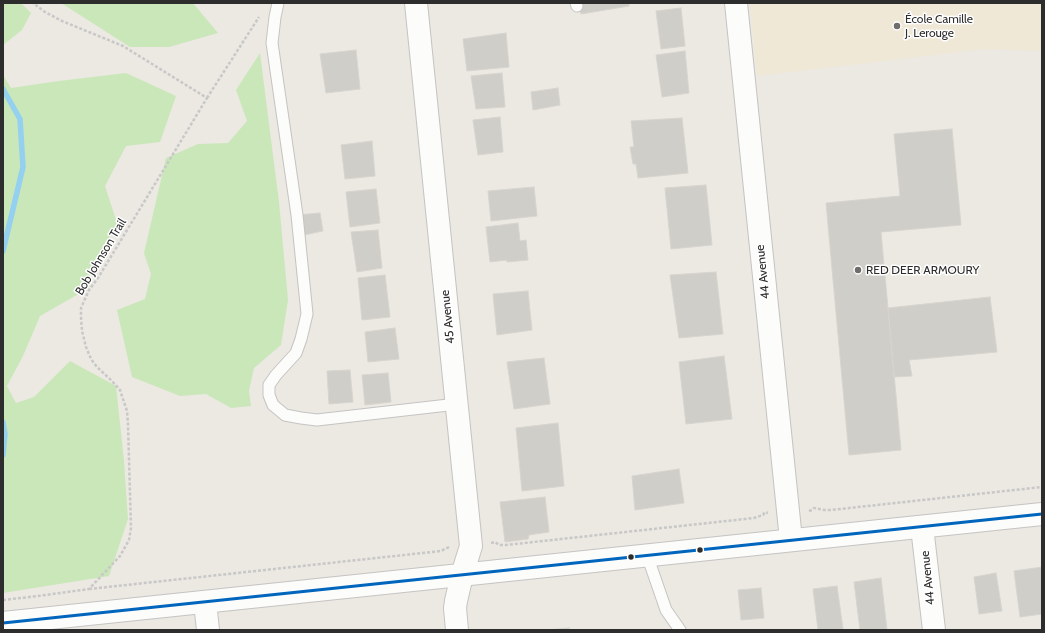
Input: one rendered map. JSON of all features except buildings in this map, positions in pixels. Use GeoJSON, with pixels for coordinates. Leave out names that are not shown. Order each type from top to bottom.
{"type":"FeatureCollection","features":[{"type":"Feature","properties":{"kind":"street","name":"45 Avenue"},"geometry":{"type":"LineString","coordinates":[[416,3],[471,546],[456,601],[455,608],[458,630]]}},
{"type":"Feature","properties":{"kind":"street","name":"44 Avenue"},"geometry":{"type":"LineString","coordinates":[[736,3],[791,540]]}},
{"type":"Feature","properties":{"kind":"street"},"geometry":{"type":"LineString","coordinates":[[3,623],[1042,514]]}},
{"type":"Feature","properties":{"kind":"street","name":"44 Avenue"},"geometry":{"type":"LineString","coordinates":[[922,527],[934,630]]}},
{"type":"Feature","properties":{"kind":"street"},"geometry":{"type":"LineString","coordinates":[[205,602],[208,630]]}},
{"type":"Feature","properties":{"kind":"lane"},"geometry":{"type":"LineString","coordinates":[[278,3],[272,42],[297,215],[307,314],[296,353],[269,385],[269,395],[273,405],[285,415],[317,420],[457,404]]}},
{"type":"Feature","properties":{"kind":"lane"},"geometry":{"type":"LineString","coordinates":[[647,555],[666,610],[680,630]]}},
{"type":"Feature","properties":{"kind":"path"},"geometry":{"type":"LineString","coordinates":[[33,3],[45,12],[62,21],[123,46],[208,98]]}},
{"type":"Feature","properties":{"kind":"path","name":"Bob Johnson Trail"},"geometry":{"type":"LineString","coordinates":[[89,589],[120,556],[128,540],[131,528],[129,439],[127,411],[123,397],[120,390],[91,359],[86,347],[82,330],[81,308],[89,290],[98,278],[260,15]]}},
{"type":"Feature","properties":{"kind":"path"},"geometry":{"type":"LineString","coordinates":[[812,510],[814,508],[831,510],[1042,487]]}},
{"type":"Feature","properties":{"kind":"path"},"geometry":{"type":"LineString","coordinates":[[495,542],[502,545],[514,544],[754,518],[763,515],[765,512],[768,513]]}},
{"type":"Feature","properties":{"kind":"path"},"geometry":{"type":"LineString","coordinates":[[3,600],[89,589],[441,551],[449,547],[450,549]]}},
{"type":"Feature","properties":{"kind":"shaded area","name":"École Camille J. Lerouge"},"geometry":{"type":"Polygon","coordinates":[[[750,3],[1042,3],[1042,51],[985,49],[757,76],[750,3]]]}},
{"type":"Feature","properties":{"kind":"green space"},"geometry":{"type":"Polygon","coordinates":[[[3,3],[21,3],[31,13],[22,30],[3,45],[3,3]]]}},
{"type":"Feature","properties":{"kind":"green space"},"geometry":{"type":"Polygon","coordinates":[[[61,3],[193,3],[218,33],[169,47],[130,47],[61,3]]]}},
{"type":"Feature","properties":{"kind":"green space"},"geometry":{"type":"Polygon","coordinates":[[[260,53],[279,202],[288,300],[281,345],[254,368],[249,391],[251,406],[231,408],[206,394],[180,396],[132,377],[117,310],[145,299],[151,274],[144,253],[166,158],[198,144],[228,143],[247,121],[236,90],[260,53]]]}},
{"type":"Feature","properties":{"kind":"green space"},"geometry":{"type":"Polygon","coordinates":[[[126,73],[176,96],[160,142],[126,146],[105,186],[117,223],[90,273],[89,288],[40,316],[23,356],[7,386],[16,403],[34,397],[70,361],[116,386],[124,461],[128,519],[109,576],[3,593],[3,75],[11,88],[126,73]]]}},
{"type":"Feature","properties":{"kind":"waterway"},"geometry":{"type":"LineString","coordinates":[[3,89],[20,119],[23,167],[3,251]]}},
{"type":"Feature","properties":{"kind":"waterway"},"geometry":{"type":"LineString","coordinates":[[3,422],[5,434],[3,455]]}},
{"type":"Feature","properties":{"kind":"transit line"},"geometry":{"type":"LineString","coordinates":[[3,623],[1042,514]]}},
{"type":"Feature","properties":{"kind":"place","name":"École Camille J. Lerouge"},"geometry":{"type":"Point","coordinates":[897,26]}},
{"type":"Feature","properties":{"kind":"place","name":"RED DEER ARMOURY"},"geometry":{"type":"Point","coordinates":[858,270]}}]}
